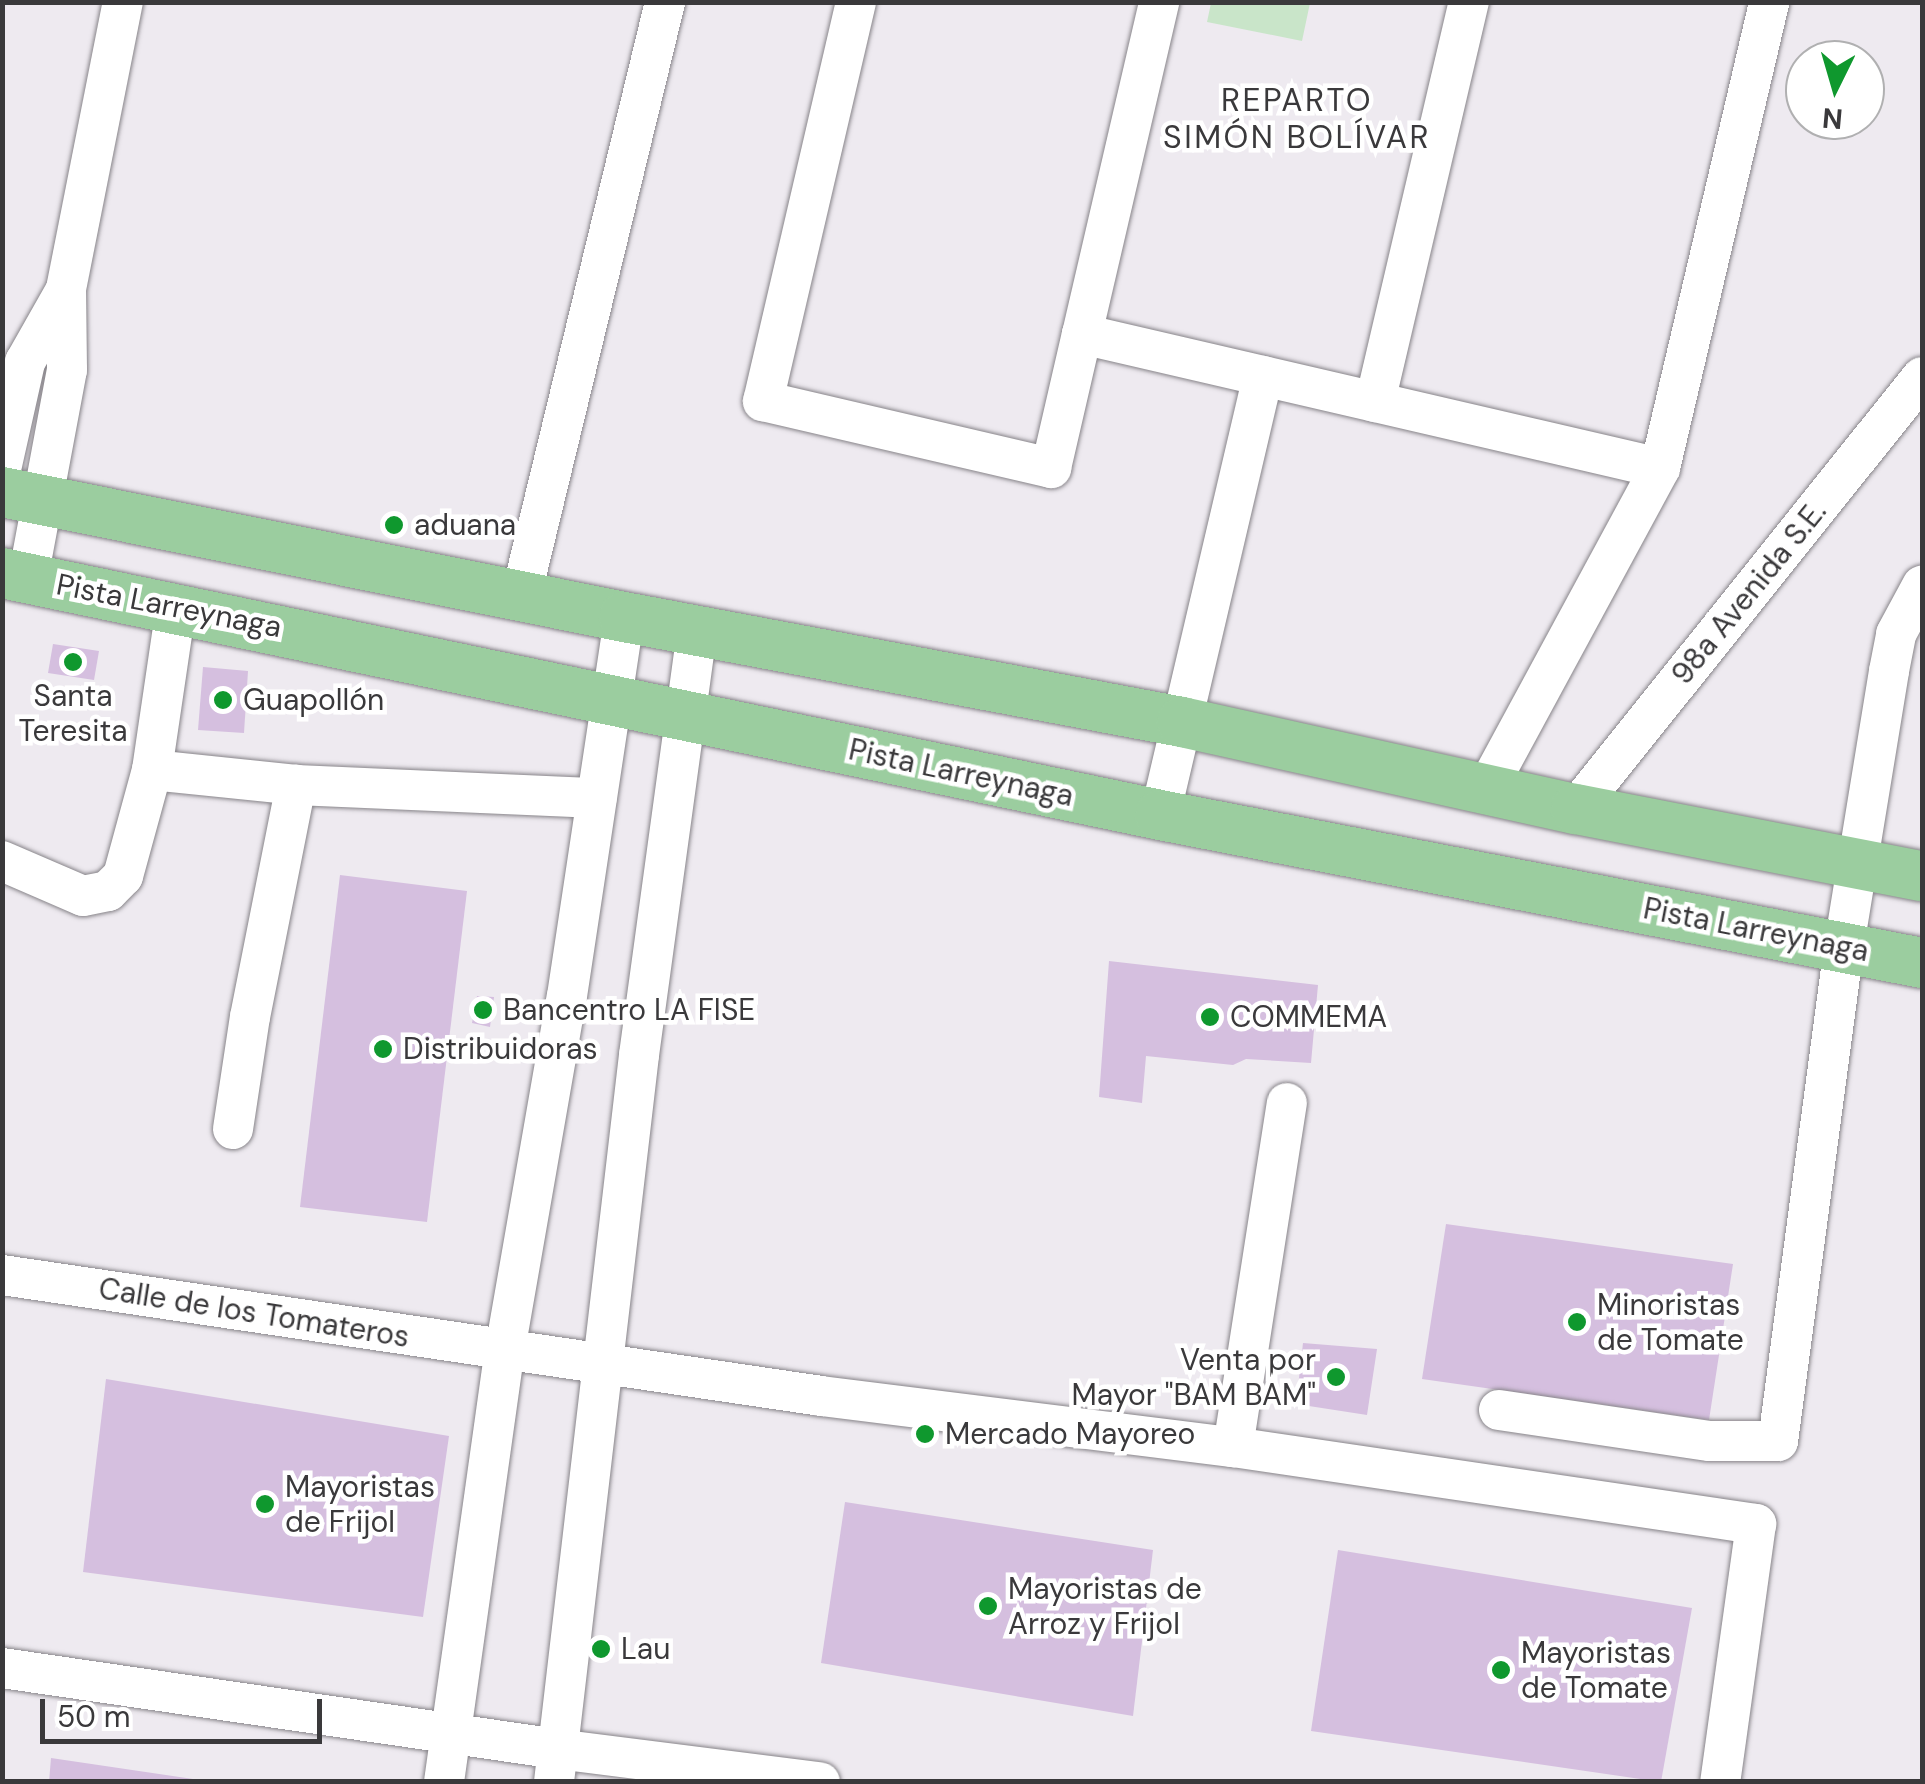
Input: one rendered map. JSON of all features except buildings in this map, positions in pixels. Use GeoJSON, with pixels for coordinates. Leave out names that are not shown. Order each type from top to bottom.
{"type":"FeatureCollection","features":[{"type":"Feature","properties":{"kind":"main road"},"geometry":{"type":"LineString","coordinates":[[23,496],[624,618],[1182,722],[1576,809],[1922,876]]}},
{"type":"Feature","properties":{"kind":"main road","name":"Pista Larreynaga"},"geometry":{"type":"LineString","coordinates":[[15,575],[1160,815],[1922,963]]}},
{"type":"Feature","properties":{"kind":"street"},"geometry":{"type":"LineString","coordinates":[[15,575],[23,496],[66,370],[66,290],[124,2]]}},
{"type":"Feature","properties":{"kind":"street"},"geometry":{"type":"LineString","coordinates":[[521,596],[665,2]]}},
{"type":"Feature","properties":{"kind":"street"},"geometry":{"type":"LineString","coordinates":[[856,2],[764,401],[1051,468],[1159,2]]}},
{"type":"Feature","properties":{"kind":"street"},"geometry":{"type":"LineString","coordinates":[[1376,402],[1469,2]]}},
{"type":"Feature","properties":{"kind":"street"},"geometry":{"type":"LineString","coordinates":[[1486,790],[1660,468],[1769,2]]}},
{"type":"Feature","properties":{"kind":"street"},"geometry":{"type":"LineString","coordinates":[[2,465],[25,362],[66,290]]}},
{"type":"Feature","properties":{"kind":"street"},"geometry":{"type":"LineString","coordinates":[[1082,334],[1660,468]]}},
{"type":"Feature","properties":{"kind":"street"},"geometry":{"type":"LineString","coordinates":[[1160,815],[1262,376]]}},
{"type":"Feature","properties":{"kind":"street","name":"98a Avenida S.E."},"geometry":{"type":"LineString","coordinates":[[1576,809],[1922,377]]}},
{"type":"Feature","properties":{"kind":"street"},"geometry":{"type":"LineString","coordinates":[[1499,1410],[1710,1442],[1778,1441],[1844,946],[1896,634],[1922,586]]}},
{"type":"Feature","properties":{"kind":"street"},"geometry":{"type":"LineString","coordinates":[[2,860],[84,896],[108,891],[123,876],[152,770],[176,607]]}},
{"type":"Feature","properties":{"kind":"street"},"geometry":{"type":"LineString","coordinates":[[444,1782],[505,1350],[598,798],[624,618]]}},
{"type":"Feature","properties":{"kind":"street"},"geometry":{"type":"LineString","coordinates":[[555,1765],[585,1544],[602,1363],[697,630]]}},
{"type":"Feature","properties":{"kind":"street"},"geometry":{"type":"LineString","coordinates":[[152,770],[296,784],[598,798]]}},
{"type":"Feature","properties":{"kind":"street"},"geometry":{"type":"LineString","coordinates":[[233,1129],[250,1017],[296,784]]}},
{"type":"Feature","properties":{"kind":"street"},"geometry":{"type":"LineString","coordinates":[[1234,1447],[1287,1103]]}},
{"type":"Feature","properties":{"kind":"street","name":"Calle de los Tomateros"},"geometry":{"type":"LineString","coordinates":[[2,1275],[505,1350],[1234,1447],[1756,1524],[1720,1782]]}},
{"type":"Feature","properties":{"kind":"street"},"geometry":{"type":"LineString","coordinates":[[2,1668],[450,1734],[555,1765],[820,1782]]}},
{"type":"Feature","properties":{"kind":"green space"},"geometry":{"type":"Polygon","coordinates":[[[1211,2],[1310,3],[1302,41],[1207,22],[1211,2]]]}},
{"type":"Feature","properties":{"kind":"place","name":"aduana"},"geometry":{"type":"Point","coordinates":[394,525]}},
{"type":"Feature","properties":{"kind":"place","name":"Santa Teresita"},"geometry":{"type":"Point","coordinates":[73,662]}},
{"type":"Feature","properties":{"kind":"place","name":"Guapollón"},"geometry":{"type":"Point","coordinates":[223,700]}},
{"type":"Feature","properties":{"kind":"place","name":"Bancentro LA FISE"},"geometry":{"type":"Point","coordinates":[483,1010]}},
{"type":"Feature","properties":{"kind":"place","name":"COMMEMA"},"geometry":{"type":"Point","coordinates":[1210,1017]}},
{"type":"Feature","properties":{"kind":"place","name":"Distribuidoras"},"geometry":{"type":"Point","coordinates":[383,1049]}},
{"type":"Feature","properties":{"kind":"place","name":"Minoristas de Tomate"},"geometry":{"type":"Point","coordinates":[1577,1322]}},
{"type":"Feature","properties":{"kind":"place","name":"Venta por Mayor \"BAM BAM\""},"geometry":{"type":"Point","coordinates":[1336,1377]}},
{"type":"Feature","properties":{"kind":"place","name":"Mercado Mayoreo"},"geometry":{"type":"Point","coordinates":[925,1434]}},
{"type":"Feature","properties":{"kind":"place","name":"Mayoristas de Frijol"},"geometry":{"type":"Point","coordinates":[265,1504]}},
{"type":"Feature","properties":{"kind":"place","name":"Mayoristas de Arroz y Frijol"},"geometry":{"type":"Point","coordinates":[988,1606]}},
{"type":"Feature","properties":{"kind":"place","name":"Lau"},"geometry":{"type":"Point","coordinates":[601,1649]}},
{"type":"Feature","properties":{"kind":"place","name":"Mayoristas de Tomate"},"geometry":{"type":"Point","coordinates":[1501,1670]}},
{"type":"Feature","properties":{"kind":"district","name":"REPARTO SIMÓN BOLÍVAR"},"geometry":{"type":"Point","coordinates":[1297,120]}}]}
